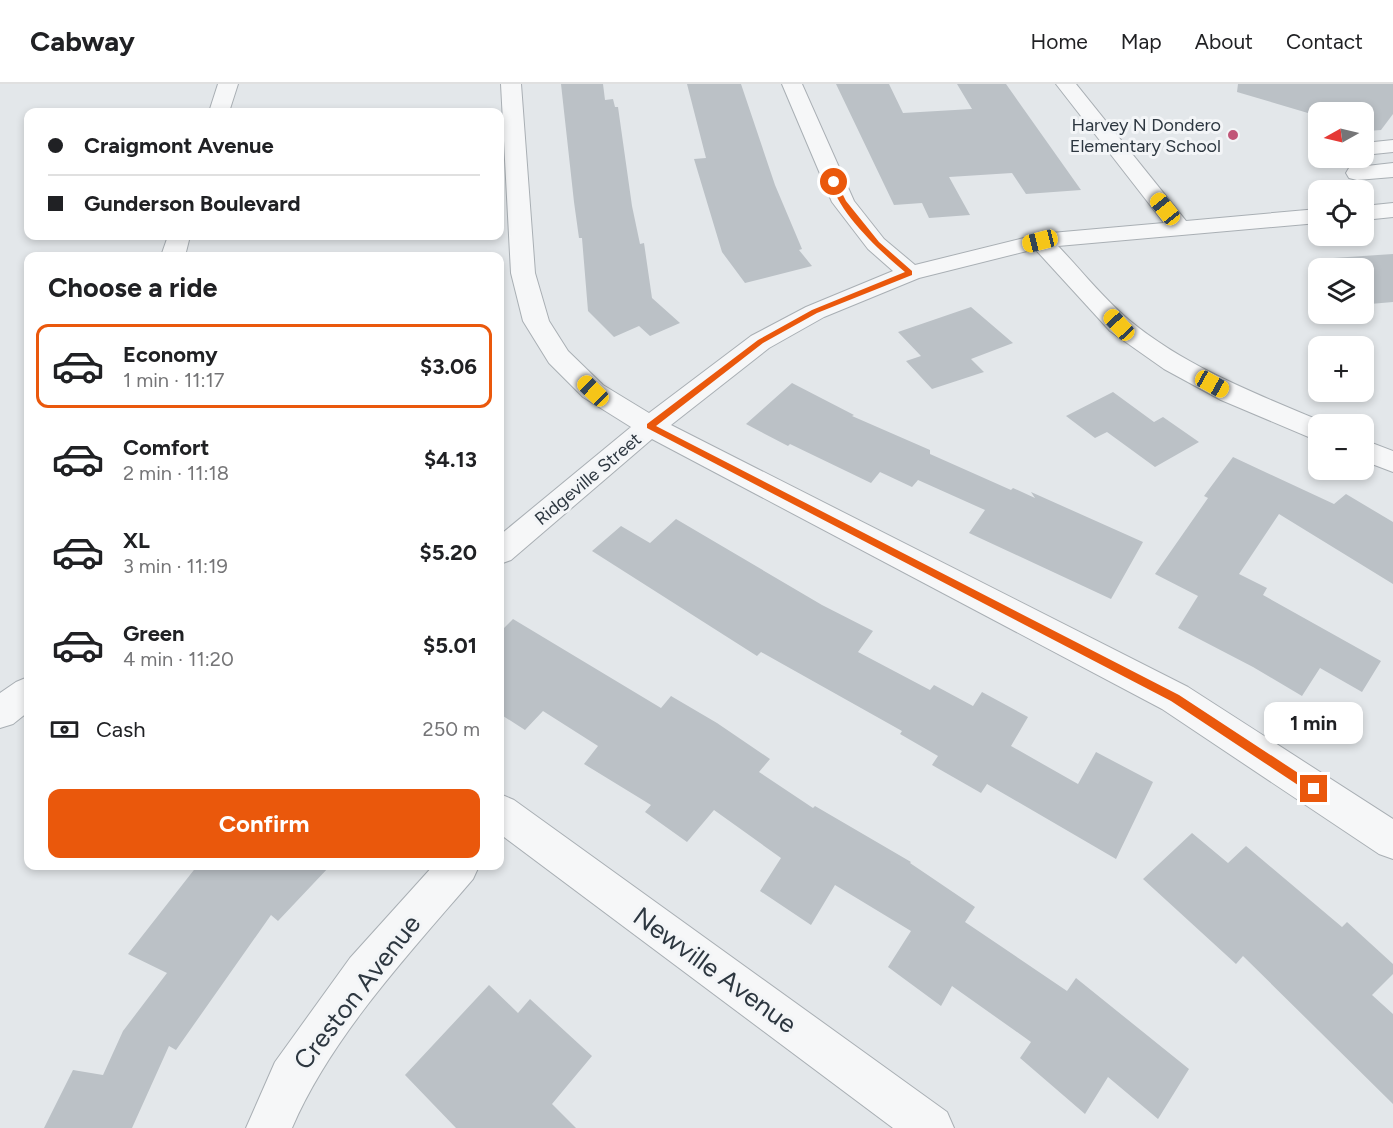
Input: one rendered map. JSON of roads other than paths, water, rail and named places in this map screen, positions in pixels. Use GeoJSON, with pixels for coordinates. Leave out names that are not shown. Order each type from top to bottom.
{"type":"FeatureCollection","features":[{"type":"Feature","properties":{"kind":"street"},"geometry":{"type":"LineString","coordinates":[[220,108],[228,84]]}},
{"type":"Feature","properties":{"kind":"street"},"geometry":{"type":"LineString","coordinates":[[511,84],[523,273],[536,321],[558,357],[593,391],[650,426],[1175,698],[1393,841]]}},
{"type":"Feature","properties":{"kind":"street"},"geometry":{"type":"LineString","coordinates":[[792,84],[843,202],[876,244],[909,273]]}},
{"type":"Feature","properties":{"kind":"street"},"geometry":{"type":"LineString","coordinates":[[1066,84],[1179,226]]}},
{"type":"Feature","properties":{"kind":"street"},"geometry":{"type":"LineString","coordinates":[[1374,148],[1393,146]]}},
{"type":"Feature","properties":{"kind":"street"},"geometry":{"type":"LineString","coordinates":[[1357,174],[1393,170]]}},
{"type":"Feature","properties":{"kind":"street"},"geometry":{"type":"LineString","coordinates":[[1374,212],[1393,210]]}},
{"type":"Feature","properties":{"kind":"street","name":"Ridgeville Street"},"geometry":{"type":"LineString","coordinates":[[504,549],[650,426],[760,342],[815,312],[909,273],[1040,241],[1179,226],[1308,217]]}},
{"type":"Feature","properties":{"kind":"street"},"geometry":{"type":"LineString","coordinates":[[1040,241],[1119,325],[1173,363],[1231,394],[1308,427]]}},
{"type":"Feature","properties":{"kind":"street"},"geometry":{"type":"LineString","coordinates":[[1374,454],[1393,462]]}},
{"type":"Feature","properties":{"kind":"street"},"geometry":{"type":"LineString","coordinates":[[0,713],[24,695]]}},
{"type":"Feature","properties":{"kind":"street","name":"Newville Avenue"},"geometry":{"type":"LineString","coordinates":[[504,817],[931,1128]]}},
{"type":"Feature","properties":{"kind":"street","name":"Creston Avenue"},"geometry":{"type":"LineString","coordinates":[[269,1128],[291,1078],[365,974],[456,870]]}},
{"type":"Feature","properties":{"kind":"place","name":"Harvey N Dondero Elementary School"},"geometry":{"type":"Point","coordinates":[1233,135]}}]}
